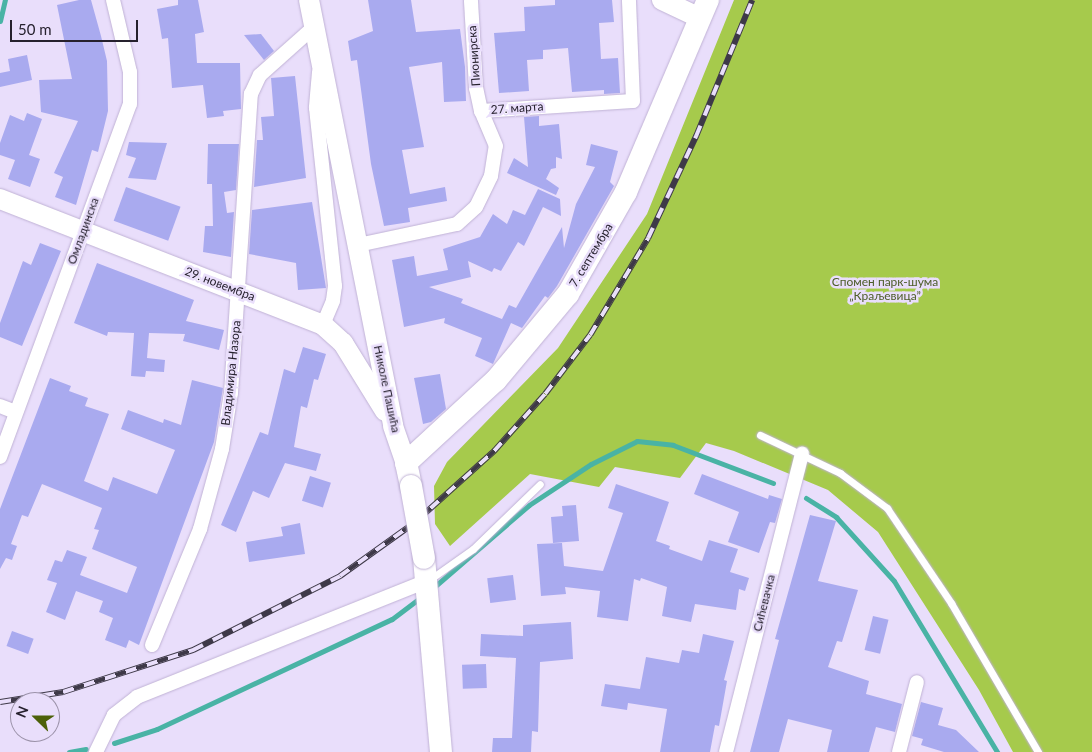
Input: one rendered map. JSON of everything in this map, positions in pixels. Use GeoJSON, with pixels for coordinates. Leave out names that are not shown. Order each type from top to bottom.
{"type":"FeatureCollection","features":[{"type":"Feature","properties":{"kind":"main road","name":"7. септембра"},"geometry":{"type":"LineString","coordinates":[[406,463],[496,380],[568,294],[626,192],[704,9]]}},
{"type":"Feature","properties":{"kind":"main road","name":"Николе Пашића"},"geometry":{"type":"LineString","coordinates":[[406,463],[424,558],[441,752]]}},
{"type":"Feature","properties":{"kind":"street","name":"Омладинска"},"geometry":{"type":"LineString","coordinates":[[0,457],[130,104],[130,72],[114,0]]}},
{"type":"Feature","properties":{"kind":"street","name":"Николе Пашића"},"geometry":{"type":"LineString","coordinates":[[309,0],[322,58],[393,426],[406,463]]}},
{"type":"Feature","properties":{"kind":"street","name":"Пионирска"},"geometry":{"type":"LineString","coordinates":[[470,0],[476,88],[481,111]]}},
{"type":"Feature","properties":{"kind":"street","name":"27. марта"},"geometry":{"type":"LineString","coordinates":[[358,245],[448,228],[468,216],[491,176],[496,160],[492,129],[481,111],[633,101],[629,0]]}},
{"type":"Feature","properties":{"kind":"street"},"geometry":{"type":"LineString","coordinates":[[662,0],[704,9]]}},
{"type":"Feature","properties":{"kind":"street","name":"Владимира Назора"},"geometry":{"type":"LineString","coordinates":[[152,645],[215,482],[231,393],[251,94],[260,75],[315,26]]}},
{"type":"Feature","properties":{"kind":"street","name":"Николе Пашића"},"geometry":{"type":"LineString","coordinates":[[322,58],[316,108],[335,286],[333,301],[323,325]]}},
{"type":"Feature","properties":{"kind":"street","name":"29. новембра"},"geometry":{"type":"LineString","coordinates":[[0,199],[323,325],[344,343],[393,426]]}},
{"type":"Feature","properties":{"kind":"street"},"geometry":{"type":"LineString","coordinates":[[0,406],[16,412]]}},
{"type":"Feature","properties":{"kind":"street","name":"Сићевачка"},"geometry":{"type":"LineString","coordinates":[[726,752],[802,454]]}},
{"type":"Feature","properties":{"kind":"street"},"geometry":{"type":"LineString","coordinates":[[96,752],[114,715],[137,697],[427,588]]}},
{"type":"Feature","properties":{"kind":"street"},"geometry":{"type":"LineString","coordinates":[[898,752],[917,682]]}},
{"type":"Feature","properties":{"kind":"lane"},"geometry":{"type":"LineString","coordinates":[[760,435],[840,473],[887,508],[950,603],[1038,752]]}},
{"type":"Feature","properties":{"kind":"lane"},"geometry":{"type":"LineString","coordinates":[[427,588],[473,549],[540,484]]}},
{"type":"Feature","properties":{"kind":"green space","name":"Спомен парк-шума „Краљевица”"},"geometry":{"type":"Polygon","coordinates":[[[734,0],[1092,0],[1092,752],[1013,752],[979,690],[878,532],[828,490],[734,451],[706,443],[680,478],[615,467],[599,487],[530,474],[450,546],[435,524],[434,486],[447,462],[558,348],[647,214],[734,0]]]}},
{"type":"Feature","properties":{"kind":"building"},"geometry":{"type":"Polygon","coordinates":[[[79,0],[91,0],[101,36],[107,61],[108,111],[98,152],[92,150],[76,205],[55,197],[63,177],[54,173],[78,121],[41,112],[39,80],[72,79],[57,5],[79,0]]]}},
{"type":"Feature","properties":{"kind":"building"},"geometry":{"type":"Polygon","coordinates":[[[178,0],[198,0],[204,32],[195,34],[197,63],[240,63],[241,109],[223,111],[224,116],[207,118],[203,85],[172,88],[168,38],[162,39],[157,9],[178,5],[178,0]]]}},
{"type":"Feature","properties":{"kind":"building"},"geometry":{"type":"Polygon","coordinates":[[[368,0],[411,0],[416,32],[460,29],[465,67],[466,101],[444,102],[442,62],[409,67],[424,147],[402,150],[410,194],[445,187],[447,201],[408,208],[410,222],[384,226],[371,164],[357,60],[351,61],[348,41],[373,31],[368,0]]]}},
{"type":"Feature","properties":{"kind":"building"},"geometry":{"type":"Polygon","coordinates":[[[555,0],[612,0],[614,22],[599,23],[601,59],[618,58],[620,93],[604,94],[604,90],[572,92],[568,48],[543,50],[543,59],[527,60],[529,91],[499,93],[494,33],[525,31],[524,7],[555,5],[555,0]]]}},
{"type":"Feature","properties":{"kind":"building"},"geometry":{"type":"Polygon","coordinates":[[[261,34],[274,51],[264,60],[244,35],[261,34]]]}},
{"type":"Feature","properties":{"kind":"building"},"geometry":{"type":"Polygon","coordinates":[[[27,55],[32,80],[0,87],[0,73],[10,71],[8,59],[27,55]]]}},
{"type":"Feature","properties":{"kind":"building"},"geometry":{"type":"Polygon","coordinates":[[[295,76],[306,178],[254,187],[257,140],[263,140],[261,117],[274,116],[271,78],[295,76]]]}},
{"type":"Feature","properties":{"kind":"building"},"geometry":{"type":"Polygon","coordinates":[[[27,113],[42,119],[29,155],[40,159],[30,187],[8,179],[15,160],[0,155],[0,143],[10,115],[24,121],[27,113]]]}},
{"type":"Feature","properties":{"kind":"building"},"geometry":{"type":"Polygon","coordinates":[[[539,116],[539,126],[559,124],[562,159],[556,157],[556,168],[551,169],[546,179],[559,188],[556,195],[507,173],[514,158],[528,167],[524,117],[539,116]]]}},
{"type":"Feature","properties":{"kind":"building"},"geometry":{"type":"Polygon","coordinates":[[[129,142],[167,143],[156,180],[128,178],[136,158],[126,155],[129,142]]]}},
{"type":"Feature","properties":{"kind":"building"},"geometry":{"type":"Polygon","coordinates":[[[208,144],[239,144],[236,190],[224,192],[227,213],[234,212],[231,257],[203,252],[205,226],[213,226],[212,184],[207,184],[208,144]]]}},
{"type":"Feature","properties":{"kind":"building"},"geometry":{"type":"Polygon","coordinates":[[[591,144],[618,151],[610,182],[614,186],[557,286],[548,298],[545,296],[522,328],[511,323],[493,364],[475,356],[482,338],[444,323],[445,318],[404,327],[392,260],[414,256],[417,276],[448,270],[443,249],[480,237],[493,214],[507,224],[513,210],[525,215],[538,189],[560,199],[561,216],[543,207],[524,246],[518,242],[501,271],[494,268],[492,272],[468,261],[471,277],[429,287],[463,299],[461,303],[507,321],[502,319],[509,305],[516,308],[562,227],[564,248],[576,204],[595,167],[586,165],[591,144]]]}},
{"type":"Feature","properties":{"kind":"building"},"geometry":{"type":"Polygon","coordinates":[[[126,187],[181,207],[168,241],[114,221],[126,187]]]}},
{"type":"Feature","properties":{"kind":"building"},"geometry":{"type":"Polygon","coordinates":[[[312,202],[326,288],[298,290],[296,263],[249,254],[252,210],[312,202]]]}},
{"type":"Feature","properties":{"kind":"building"},"geometry":{"type":"Polygon","coordinates":[[[40,243],[61,251],[22,346],[0,337],[0,323],[23,261],[31,265],[40,243]]]}},
{"type":"Feature","properties":{"kind":"building"},"geometry":{"type":"Polygon","coordinates":[[[97,263],[194,300],[186,321],[224,330],[219,350],[183,341],[185,334],[149,333],[147,358],[165,360],[164,372],[146,371],[145,377],[131,376],[134,333],[108,332],[107,336],[74,323],[97,263]]]}},
{"type":"Feature","properties":{"kind":"building"},"geometry":{"type":"Polygon","coordinates":[[[303,347],[326,354],[318,380],[314,379],[307,408],[301,406],[294,447],[321,454],[316,471],[285,463],[269,498],[253,491],[236,532],[221,525],[260,432],[268,435],[284,369],[295,373],[303,347]]]}},
{"type":"Feature","properties":{"kind":"building"},"geometry":{"type":"Polygon","coordinates":[[[440,374],[446,409],[431,422],[423,424],[414,378],[440,374]]]}},
{"type":"Feature","properties":{"kind":"building"},"geometry":{"type":"Polygon","coordinates":[[[50,378],[71,386],[69,391],[88,398],[85,406],[109,414],[84,481],[108,491],[113,477],[157,494],[175,450],[121,429],[128,410],[163,423],[164,419],[181,425],[192,380],[223,388],[214,442],[139,645],[129,640],[126,648],[105,640],[113,618],[99,612],[103,601],[76,591],[65,620],[46,612],[57,583],[47,580],[55,560],[62,562],[67,550],[87,557],[80,575],[127,593],[137,567],[92,549],[99,530],[94,529],[102,508],[42,484],[28,517],[22,515],[11,544],[17,546],[12,560],[6,558],[0,569],[0,509],[50,378]]]}},
{"type":"Feature","properties":{"kind":"building"},"geometry":{"type":"Polygon","coordinates":[[[702,474],[768,499],[769,495],[782,499],[775,523],[770,522],[759,553],[728,542],[739,512],[694,494],[702,474]]]}},
{"type":"Feature","properties":{"kind":"building"},"geometry":{"type":"Polygon","coordinates":[[[310,476],[331,483],[323,508],[302,501],[310,476]]]}},
{"type":"Feature","properties":{"kind":"building"},"geometry":{"type":"Polygon","coordinates":[[[616,484],[669,502],[656,541],[670,546],[669,549],[702,561],[709,540],[738,549],[730,572],[749,578],[745,591],[739,589],[736,610],[695,604],[691,622],[662,616],[667,587],[641,578],[640,581],[634,579],[628,621],[597,617],[600,591],[565,587],[566,594],[541,596],[537,544],[562,543],[564,566],[603,571],[623,513],[608,508],[616,484]]]}},
{"type":"Feature","properties":{"kind":"building"},"geometry":{"type":"Polygon","coordinates":[[[576,505],[579,541],[553,543],[551,517],[563,516],[562,506],[576,505]]]}},
{"type":"Feature","properties":{"kind":"building"},"geometry":{"type":"Polygon","coordinates":[[[810,515],[836,521],[818,581],[858,590],[842,642],[837,641],[828,667],[869,681],[866,694],[902,704],[895,732],[876,727],[869,752],[827,752],[832,730],[788,719],[779,752],[750,752],[779,640],[775,639],[810,515]]]}},
{"type":"Feature","properties":{"kind":"building"},"geometry":{"type":"Polygon","coordinates":[[[300,523],[305,554],[249,562],[246,542],[283,536],[281,527],[300,523]]]}},
{"type":"Feature","properties":{"kind":"building"},"geometry":{"type":"Polygon","coordinates":[[[513,575],[516,600],[490,603],[487,578],[513,575]]]}},
{"type":"Feature","properties":{"kind":"building"},"geometry":{"type":"Polygon","coordinates":[[[873,616],[889,620],[880,654],[865,650],[873,616]]]}},
{"type":"Feature","properties":{"kind":"building"},"geometry":{"type":"Polygon","coordinates":[[[571,622],[573,659],[540,662],[538,732],[532,731],[531,752],[492,752],[493,738],[512,738],[516,658],[480,656],[481,634],[523,636],[523,625],[571,622]]]}},
{"type":"Feature","properties":{"kind":"building"},"geometry":{"type":"Polygon","coordinates":[[[12,631],[34,639],[28,654],[7,646],[12,631]]]}},
{"type":"Feature","properties":{"kind":"building"},"geometry":{"type":"Polygon","coordinates":[[[703,634],[734,641],[724,680],[727,681],[719,726],[715,725],[710,752],[660,752],[667,709],[628,703],[627,710],[601,706],[605,684],[640,689],[646,657],[679,663],[682,650],[699,653],[703,634]]]}},
{"type":"Feature","properties":{"kind":"building"},"geometry":{"type":"Polygon","coordinates":[[[486,664],[487,688],[463,689],[462,665],[486,664]]]}},
{"type":"Feature","properties":{"kind":"building"},"geometry":{"type":"Polygon","coordinates":[[[921,702],[943,708],[938,725],[956,730],[979,752],[944,752],[921,745],[923,739],[912,736],[921,702]]]}},
{"type":"Feature","properties":{"kind":"waterway"},"geometry":{"type":"LineString","coordinates":[[0,21],[5,0]]}},
{"type":"Feature","properties":{"kind":"waterway"},"geometry":{"type":"LineString","coordinates":[[434,587],[529,505],[591,464],[637,441],[673,445],[773,483]]}},
{"type":"Feature","properties":{"kind":"waterway"},"geometry":{"type":"LineString","coordinates":[[806,498],[836,517],[894,581],[997,752]]}},
{"type":"Feature","properties":{"kind":"waterway"},"geometry":{"type":"LineString","coordinates":[[114,743],[157,729],[392,619],[421,597]]}},
{"type":"Feature","properties":{"kind":"waterway"},"geometry":{"type":"LineString","coordinates":[[69,752],[86,749]]}},
{"type":"Feature","properties":{"kind":"railway"},"geometry":{"type":"LineString","coordinates":[[0,702],[63,692],[193,650],[340,576],[414,523],[494,451],[545,394],[590,335],[648,238],[696,136],[752,0]]}}]}
